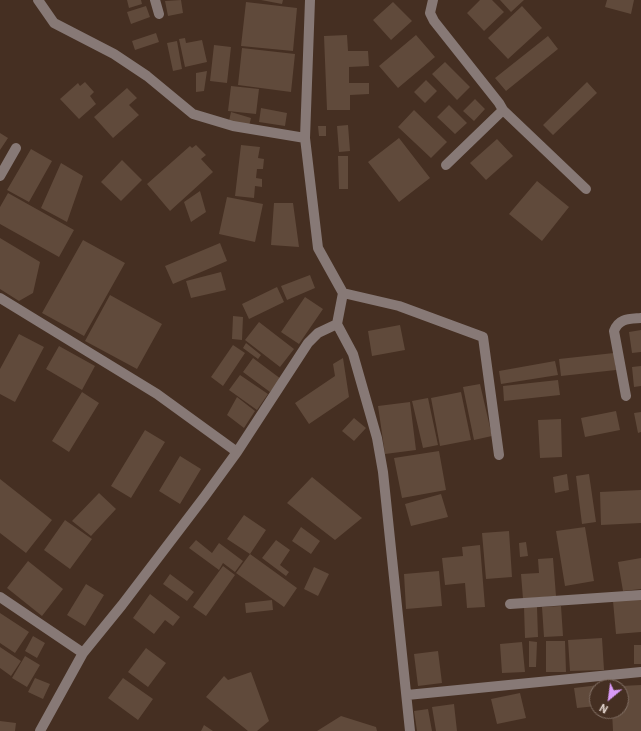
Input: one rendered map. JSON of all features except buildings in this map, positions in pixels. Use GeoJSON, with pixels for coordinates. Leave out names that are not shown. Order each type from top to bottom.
{"type":"FeatureCollection","features":[{"type":"Feature","properties":{"kind":"street"},"geometry":{"type":"LineString","coordinates":[[38,0],[54,23],[114,54],[147,76],[193,114],[233,126],[305,138]]}},
{"type":"Feature","properties":{"kind":"street"},"geometry":{"type":"LineString","coordinates":[[155,0],[159,14]]}},
{"type":"Feature","properties":{"kind":"street"},"geometry":{"type":"LineString","coordinates":[[310,0],[305,138],[318,248],[343,293],[337,324],[353,354],[378,445],[383,472],[410,731]]}},
{"type":"Feature","properties":{"kind":"street"},"geometry":{"type":"LineString","coordinates":[[433,0],[430,13],[434,21],[503,110],[586,189]]}},
{"type":"Feature","properties":{"kind":"street"},"geometry":{"type":"LineString","coordinates":[[446,165],[503,110]]}},
{"type":"Feature","properties":{"kind":"street"},"geometry":{"type":"LineString","coordinates":[[0,176],[16,148]]}},
{"type":"Feature","properties":{"kind":"street"},"geometry":{"type":"LineString","coordinates":[[343,293],[399,306],[483,336],[499,456]]}},
{"type":"Feature","properties":{"kind":"street"},"geometry":{"type":"LineString","coordinates":[[0,298],[158,394],[237,452]]}},
{"type":"Feature","properties":{"kind":"street"},"geometry":{"type":"LineString","coordinates":[[626,396],[614,331],[617,324],[624,320],[641,318]]}},
{"type":"Feature","properties":{"kind":"street"},"geometry":{"type":"LineString","coordinates":[[40,731],[83,653],[122,605],[237,452],[308,343],[318,333],[337,324]]}},
{"type":"Feature","properties":{"kind":"street"},"geometry":{"type":"LineString","coordinates":[[510,604],[641,595]]}},
{"type":"Feature","properties":{"kind":"street"},"geometry":{"type":"LineString","coordinates":[[0,597],[83,653]]}},
{"type":"Feature","properties":{"kind":"street"},"geometry":{"type":"LineString","coordinates":[[407,695],[641,672]]}}]}
